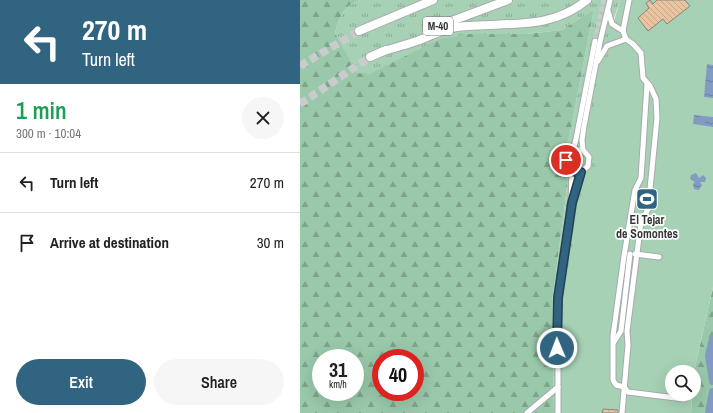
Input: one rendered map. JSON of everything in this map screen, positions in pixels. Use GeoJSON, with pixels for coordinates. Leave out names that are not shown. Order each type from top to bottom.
{"type":"FeatureCollection","features":[{"type":"Feature","properties":{"kind":"highway","name":"M-40"},"geometry":{"type":"LineString","coordinates":[[422,0],[359,30],[433,0]]}},
{"type":"Feature","properties":{"kind":"highway","name":"M-40"},"geometry":{"type":"LineString","coordinates":[[370,57],[439,26],[508,0]]}},
{"type":"Feature","properties":{"kind":"highway"},"geometry":{"type":"LineString","coordinates":[[381,52],[444,29],[472,26],[513,25],[548,21],[570,12],[587,0]]}},
{"type":"Feature","properties":{"kind":"street"},"geometry":{"type":"LineString","coordinates":[[558,413],[558,298],[572,203],[581,172],[588,166],[589,162],[589,157],[583,150],[582,140],[595,65],[610,0]]}},
{"type":"Feature","properties":{"kind":"street"},"geometry":{"type":"LineString","coordinates":[[614,342],[624,331],[641,222],[648,209],[657,118],[656,99],[643,78],[641,53],[626,39],[623,31],[629,0]]}},
{"type":"Feature","properties":{"kind":"street"},"geometry":{"type":"LineString","coordinates":[[607,10],[612,24],[623,31]]}},
{"type":"Feature","properties":{"kind":"street"},"geometry":{"type":"LineString","coordinates":[[595,65],[607,46],[626,39]]}},
{"type":"Feature","properties":{"kind":"street"},"geometry":{"type":"LineString","coordinates":[[573,150],[595,41]]}},
{"type":"Feature","properties":{"kind":"street"},"geometry":{"type":"LineString","coordinates":[[647,84],[641,178],[635,190],[624,254],[614,342],[613,380],[616,385],[625,388],[628,392],[665,397]]}},
{"type":"Feature","properties":{"kind":"street"},"geometry":{"type":"LineString","coordinates":[[581,172],[572,171],[568,168],[566,160],[569,152],[573,150],[583,150]]}},
{"type":"Feature","properties":{"kind":"street"},"geometry":{"type":"LineString","coordinates":[[572,171],[572,203]]}},
{"type":"Feature","properties":{"kind":"street"},"geometry":{"type":"LineString","coordinates":[[624,254],[659,257]]}},
{"type":"Feature","properties":{"kind":"street"},"geometry":{"type":"LineString","coordinates":[[622,413],[628,345],[624,331],[630,254]]}},
{"type":"Feature","properties":{"kind":"street"},"geometry":{"type":"LineString","coordinates":[[527,413],[558,387]]}},
{"type":"Feature","properties":{"kind":"green space"},"geometry":{"type":"Polygon","coordinates":[[[300,0],[361,0],[346,8],[338,22],[335,33],[357,73],[369,74],[440,39],[468,34],[527,34],[562,30],[594,9],[569,138],[561,159],[568,180],[552,302],[554,413],[300,413],[300,0]]]}},
{"type":"Feature","properties":{"kind":"green space"},"geometry":{"type":"Polygon","coordinates":[[[361,0],[620,0],[612,24],[626,45],[591,413],[554,413],[552,302],[568,180],[561,159],[569,138],[594,9],[562,30],[527,34],[468,34],[369,74],[357,74],[335,33],[338,22],[346,8],[361,0]]]}},
{"type":"Feature","properties":{"kind":"green space","name":"El Tejar de Somontes"},"geometry":{"type":"Polygon","coordinates":[[[620,0],[713,0],[713,287],[696,365],[665,365],[665,401],[692,401],[691,413],[566,413],[563,339],[565,287],[583,184],[592,174],[596,164],[587,139],[602,70],[608,61],[607,46],[620,0]]]}},
{"type":"Feature","properties":{"kind":"green space"},"geometry":{"type":"Polygon","coordinates":[[[713,287],[713,413],[691,413],[692,401],[701,401],[701,365],[696,365],[713,287]]]}},
{"type":"Feature","properties":{"kind":"water"},"geometry":{"type":"Polygon","coordinates":[[[707,64],[713,65],[713,98],[704,97],[707,64]]]}},
{"type":"Feature","properties":{"kind":"water"},"geometry":{"type":"Polygon","coordinates":[[[694,115],[713,117],[713,127],[693,124],[694,115]]]}},
{"type":"Feature","properties":{"kind":"water"},"geometry":{"type":"Polygon","coordinates":[[[696,173],[699,178],[703,175],[706,178],[705,182],[700,182],[702,185],[699,190],[694,189],[693,184],[695,182],[690,179],[691,175],[696,173]]]}},
{"type":"Feature","properties":{"kind":"building"},"geometry":{"type":"Polygon","coordinates":[[[650,0],[653,4],[657,0],[685,0],[690,6],[667,24],[663,19],[648,31],[638,18],[649,8],[646,3],[650,0]]]}},
{"type":"Feature","properties":{"kind":"building"},"geometry":{"type":"Polygon","coordinates":[[[603,409],[618,410],[618,413],[602,413],[603,409]]]}},
{"type":"Feature","properties":{"kind":"waterway"},"geometry":{"type":"LineString","coordinates":[[713,339],[709,356],[713,381]]}},
{"type":"Feature","properties":{"kind":"waterway"},"geometry":{"type":"LineString","coordinates":[[709,413],[713,392]]}},
{"type":"Feature","properties":{"kind":"tunnel"},"geometry":{"type":"LineString","coordinates":[[595,41],[604,0]]}},
{"type":"Feature","properties":{"kind":"tunnel"},"geometry":{"type":"LineString","coordinates":[[300,66],[359,31]]}},
{"type":"Feature","properties":{"kind":"tunnel"},"geometry":{"type":"LineString","coordinates":[[300,104],[370,57]]}},
{"type":"Feature","properties":{"kind":"place","name":"El Tejar de Somontes"},"geometry":{"type":"Point","coordinates":[647,199]}},
{"type":"Feature","properties":{"kind":"route"},"geometry":{"type":"LineString","coordinates":[[557,348],[558,298],[572,203],[581,172],[572,171],[568,168],[566,160]]}}]}
